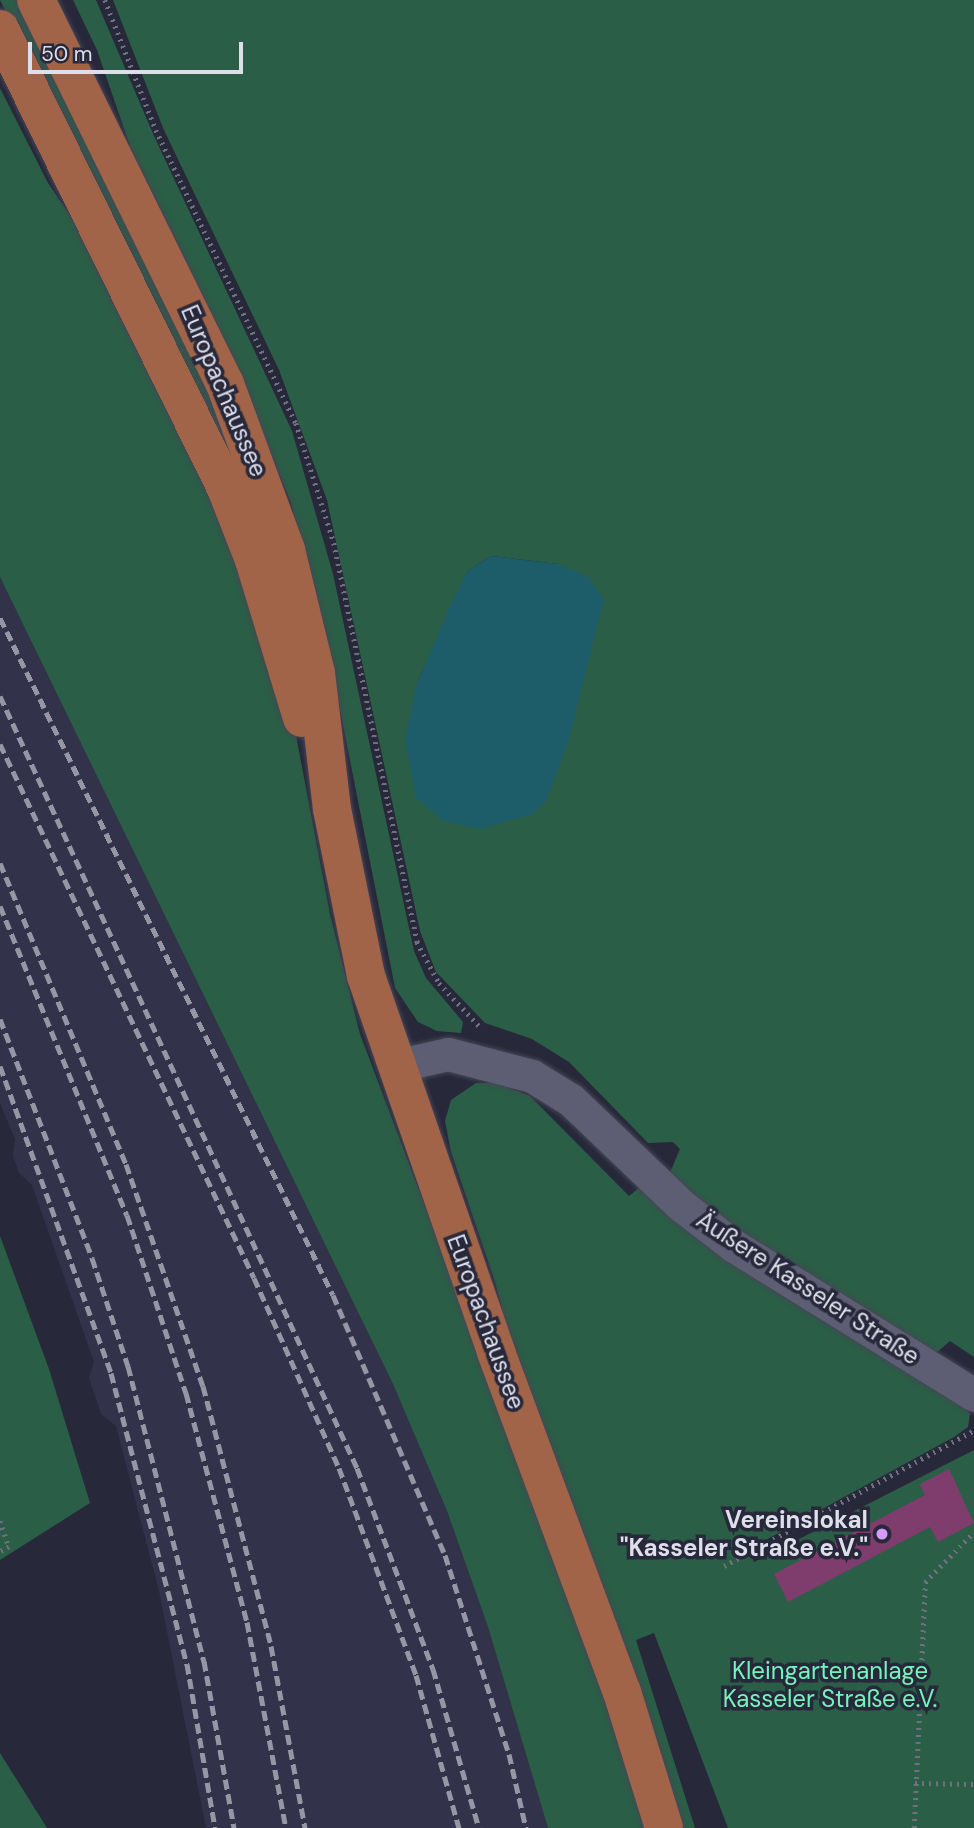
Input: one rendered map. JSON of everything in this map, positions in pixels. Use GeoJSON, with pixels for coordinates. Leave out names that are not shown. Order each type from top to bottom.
{"type":"FeatureCollection","features":[{"type":"Feature","properties":{"kind":"main road","name":"Europachaussee"},"geometry":{"type":"LineString","coordinates":[[36,0],[199,326],[248,440],[286,550],[316,673],[332,809],[366,976],[395,1066],[622,1692],[664,1828]]}},
{"type":"Feature","properties":{"kind":"main road","name":"Europachaussee"},"geometry":{"type":"LineString","coordinates":[[0,29],[226,488],[254,560],[332,809]]}},
{"type":"Feature","properties":{"kind":"street","name":"Äußere Kasseler Straße"},"geometry":{"type":"LineString","coordinates":[[395,1066],[448,1054],[532,1076],[571,1100],[682,1206],[734,1246],[974,1395]]}},
{"type":"Feature","properties":{"kind":"path"},"geometry":{"type":"LineString","coordinates":[[105,0],[156,130],[296,423],[334,543],[422,958],[461,1011],[490,1033]]}},
{"type":"Feature","properties":{"kind":"path"},"geometry":{"type":"LineString","coordinates":[[724,1566],[974,1430]]}},
{"type":"Feature","properties":{"kind":"path"},"geometry":{"type":"LineString","coordinates":[[0,1521],[9,1547],[0,1552]]}},
{"type":"Feature","properties":{"kind":"path"},"geometry":{"type":"LineString","coordinates":[[914,1828],[925,1582],[974,1532]]}},
{"type":"Feature","properties":{"kind":"path"},"geometry":{"type":"LineString","coordinates":[[915,1783],[974,1784]]}},
{"type":"Feature","properties":{"kind":"shaded area"},"geometry":{"type":"Polygon","coordinates":[[[491,556],[558,564],[588,577],[604,599],[569,739],[546,801],[532,814],[481,829],[443,821],[416,798],[405,739],[417,683],[451,604],[468,571],[491,556]]]}},
{"type":"Feature","properties":{"kind":"shaded area"},"geometry":{"type":"Polygon","coordinates":[[[0,577],[393,1384],[447,1511],[488,1627],[548,1828],[206,1828],[159,1591],[116,1426],[101,1414],[89,1378],[94,1362],[32,1185],[19,1173],[13,1156],[15,1139],[0,1103],[0,577]]]}},
{"type":"Feature","properties":{"kind":"green space"},"geometry":{"type":"Polygon","coordinates":[[[0,0],[20,0],[192,353],[231,443],[231,470],[0,0]]]}},
{"type":"Feature","properties":{"kind":"green space"},"geometry":{"type":"Polygon","coordinates":[[[73,0],[96,0],[154,136],[292,431],[333,574],[414,951],[426,978],[463,1022],[461,1033],[437,1031],[418,1022],[395,988],[326,639],[291,503],[231,353],[131,149],[97,50],[73,0]]]}},
{"type":"Feature","properties":{"kind":"green space"},"geometry":{"type":"Polygon","coordinates":[[[113,0],[974,0],[974,1357],[950,1341],[934,1355],[808,1285],[669,1175],[680,1149],[673,1142],[648,1143],[569,1062],[532,1039],[485,1023],[436,972],[420,931],[327,500],[279,370],[163,128],[113,0]],[[491,556],[468,571],[417,683],[558,564],[491,556]]]}},
{"type":"Feature","properties":{"kind":"green space"},"geometry":{"type":"Polygon","coordinates":[[[0,88],[48,183],[99,258],[173,396],[293,720],[330,914],[360,1034],[568,1585],[648,1828],[548,1828],[488,1627],[447,1511],[393,1384],[0,577],[0,88]]]}},
{"type":"Feature","properties":{"kind":"green space","name":"Kleingartenanlage Kasseler Straße e.V."},"geometry":{"type":"Polygon","coordinates":[[[476,1083],[496,1083],[530,1096],[629,1196],[640,1187],[962,1404],[970,1414],[968,1427],[954,1437],[749,1549],[754,1562],[974,1450],[974,1828],[728,1828],[654,1633],[636,1640],[695,1828],[679,1828],[512,1348],[495,1282],[451,1152],[445,1121],[451,1100],[476,1083]]]}},
{"type":"Feature","properties":{"kind":"green space"},"geometry":{"type":"Polygon","coordinates":[[[0,1236],[49,1369],[90,1503],[0,1560],[0,1236]]]}},
{"type":"Feature","properties":{"kind":"green space"},"geometry":{"type":"Polygon","coordinates":[[[0,1753],[47,1828],[0,1828],[0,1753]]]}},
{"type":"Feature","properties":{"kind":"building","name":"Vereinslokal \"Kasseler Straße e.V.\""},"geometry":{"type":"Polygon","coordinates":[[[949,1469],[974,1523],[938,1542],[930,1527],[788,1602],[774,1574],[925,1495],[920,1484],[949,1469]]]}},
{"type":"Feature","properties":{"kind":"railway"},"geometry":{"type":"LineString","coordinates":[[0,618],[333,1295],[445,1555],[509,1754],[526,1828]]}},
{"type":"Feature","properties":{"kind":"railway"},"geometry":{"type":"LineString","coordinates":[[0,696],[357,1468],[433,1669],[479,1828]]}},
{"type":"Feature","properties":{"kind":"railway"},"geometry":{"type":"LineString","coordinates":[[0,744],[254,1278],[339,1468],[416,1675],[459,1828]]}},
{"type":"Feature","properties":{"kind":"railway"},"geometry":{"type":"LineString","coordinates":[[0,863],[126,1164],[203,1386],[271,1646],[305,1828]]}},
{"type":"Feature","properties":{"kind":"railway"},"geometry":{"type":"LineString","coordinates":[[0,906],[127,1215],[186,1393],[247,1622],[286,1828]]}},
{"type":"Feature","properties":{"kind":"railway"},"geometry":{"type":"LineString","coordinates":[[0,1019],[92,1258],[128,1366],[204,1661],[234,1828]]}},
{"type":"Feature","properties":{"kind":"railway"},"geometry":{"type":"LineString","coordinates":[[0,1066],[111,1373],[187,1664],[215,1828]]}},
{"type":"Feature","properties":{"kind":"place","name":"Vereinslokal \"Kasseler Straße e.V.\""},"geometry":{"type":"Point","coordinates":[882,1534]}}]}
